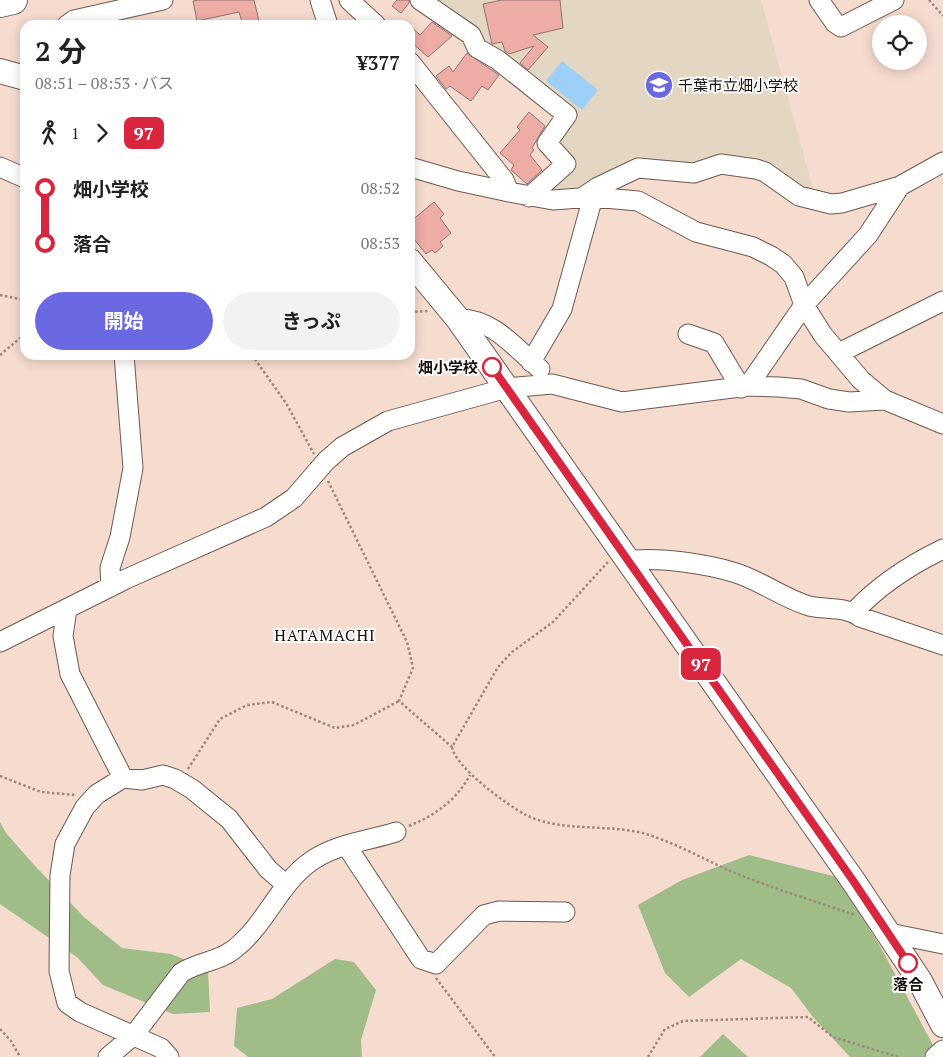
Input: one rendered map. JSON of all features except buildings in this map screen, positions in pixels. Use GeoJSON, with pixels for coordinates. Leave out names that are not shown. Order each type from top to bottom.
{"type":"FeatureCollection","features":[{"type":"Feature","properties":{"kind":"highway"},"geometry":{"type":"LineString","coordinates":[[0,3],[14,0]]}},
{"type":"Feature","properties":{"kind":"main road"},"geometry":{"type":"LineString","coordinates":[[0,71],[20,77]]}},
{"type":"Feature","properties":{"kind":"main road"},"geometry":{"type":"LineString","coordinates":[[415,267],[458,319],[885,928],[920,981],[943,1025]]}},
{"type":"Feature","properties":{"kind":"street"},"geometry":{"type":"LineString","coordinates":[[76,20],[163,0]]}},
{"type":"Feature","properties":{"kind":"street"},"geometry":{"type":"LineString","coordinates":[[320,0],[326,20]]}},
{"type":"Feature","properties":{"kind":"street"},"geometry":{"type":"LineString","coordinates":[[350,0],[371,20]]}},
{"type":"Feature","properties":{"kind":"street"},"geometry":{"type":"LineString","coordinates":[[420,0],[471,35],[476,48],[498,60],[567,115],[548,142],[566,164],[528,197]]}},
{"type":"Feature","properties":{"kind":"street"},"geometry":{"type":"LineString","coordinates":[[818,0],[835,23],[841,27],[894,0]]}},
{"type":"Feature","properties":{"kind":"street"},"geometry":{"type":"LineString","coordinates":[[415,68],[504,180],[510,192]]}},
{"type":"Feature","properties":{"kind":"street"},"geometry":{"type":"LineString","coordinates":[[531,362],[562,309],[587,197],[598,187],[638,168],[694,173],[721,164],[756,169],[799,196],[831,204],[842,204],[900,186],[943,162]]}},
{"type":"Feature","properties":{"kind":"street"},"geometry":{"type":"LineString","coordinates":[[0,167],[20,176]]}},
{"type":"Feature","properties":{"kind":"street"},"geometry":{"type":"LineString","coordinates":[[415,168],[458,181],[528,197],[553,200],[587,197],[638,201],[696,232],[753,247],[783,264],[794,277],[804,305],[812,320],[861,380],[885,400],[943,424]]}},
{"type":"Feature","properties":{"kind":"street"},"geometry":{"type":"LineString","coordinates":[[745,387],[804,305],[868,235],[900,186]]}},
{"type":"Feature","properties":{"kind":"street"},"geometry":{"type":"LineString","coordinates":[[839,353],[943,302]]}},
{"type":"Feature","properties":{"kind":"street"},"geometry":{"type":"LineString","coordinates":[[458,319],[468,319],[491,328],[520,348],[531,362],[550,378],[552,384]]}},
{"type":"Feature","properties":{"kind":"street"},"geometry":{"type":"LineString","coordinates":[[688,334],[714,342],[745,387]]}},
{"type":"Feature","properties":{"kind":"street"},"geometry":{"type":"LineString","coordinates":[[111,587],[110,568],[120,537],[133,468],[124,360]]}},
{"type":"Feature","properties":{"kind":"street"},"geometry":{"type":"LineString","coordinates":[[0,642],[111,587],[266,517],[294,498],[321,467],[342,447],[388,421],[507,388],[552,384],[622,402],[745,387],[802,389],[829,399],[848,402],[885,400]]}},
{"type":"Feature","properties":{"kind":"street"},"geometry":{"type":"LineString","coordinates":[[854,612],[871,594],[905,570],[943,549]]}},
{"type":"Feature","properties":{"kind":"street"},"geometry":{"type":"LineString","coordinates":[[623,555],[639,559],[677,561],[736,573],[810,606],[854,612],[869,620],[943,645]]}},
{"type":"Feature","properties":{"kind":"street"},"geometry":{"type":"LineString","coordinates":[[67,609],[63,636],[70,674],[123,778]]}},
{"type":"Feature","properties":{"kind":"street"},"geometry":{"type":"LineString","coordinates":[[169,1057],[161,1048],[80,1012],[67,1003],[59,971],[60,875],[65,844],[85,807],[97,794],[123,778],[142,780],[163,775],[180,782],[229,819],[268,870],[286,886]]}},
{"type":"Feature","properties":{"kind":"street"},"geometry":{"type":"LineString","coordinates":[[108,1057],[134,1035],[181,973],[190,967],[211,962],[231,952],[247,939],[266,917],[286,886],[310,862],[346,845],[396,832]]}},
{"type":"Feature","properties":{"kind":"street"},"geometry":{"type":"LineString","coordinates":[[346,845],[421,959],[436,964],[484,915],[499,911],[565,912]]}},
{"type":"Feature","properties":{"kind":"street"},"geometry":{"type":"LineString","coordinates":[[885,928],[943,944]]}},
{"type":"Feature","properties":{"kind":"street"},"geometry":{"type":"LineString","coordinates":[[935,1057],[943,1050]]}},
{"type":"Feature","properties":{"kind":"path"},"geometry":{"type":"LineString","coordinates":[[929,0],[943,16]]}},
{"type":"Feature","properties":{"kind":"path"},"geometry":{"type":"LineString","coordinates":[[0,295],[20,299]]}},
{"type":"Feature","properties":{"kind":"path"},"geometry":{"type":"LineString","coordinates":[[0,355],[20,338]]}},
{"type":"Feature","properties":{"kind":"path"},"geometry":{"type":"LineString","coordinates":[[180,782],[220,720],[247,706],[272,702],[335,728],[354,724],[400,701],[413,668],[408,642],[321,467],[286,403],[256,360]]}},
{"type":"Feature","properties":{"kind":"path"},"geometry":{"type":"LineString","coordinates":[[452,747],[498,667],[512,652],[553,622],[623,555]]}},
{"type":"Feature","properties":{"kind":"path"},"geometry":{"type":"LineString","coordinates":[[400,701],[452,747],[453,753],[470,775],[525,815],[558,824],[644,834],[689,850],[738,874],[885,928]]}},
{"type":"Feature","properties":{"kind":"path"},"geometry":{"type":"LineString","coordinates":[[396,832],[442,809],[461,791],[470,775]]}},
{"type":"Feature","properties":{"kind":"path"},"geometry":{"type":"LineString","coordinates":[[0,776],[41,792],[68,795],[97,794]]}},
{"type":"Feature","properties":{"kind":"path"},"geometry":{"type":"LineString","coordinates":[[421,959],[495,1057]]}},
{"type":"Feature","properties":{"kind":"path"},"geometry":{"type":"LineString","coordinates":[[648,1057],[665,1028],[684,1021],[808,1016],[833,1037],[898,1057]]}},
{"type":"Feature","properties":{"kind":"path"},"geometry":{"type":"LineString","coordinates":[[0,1029],[11,1041],[20,1057]]}},
{"type":"Feature","properties":{"kind":"shaded area","name":"千葉市立畑小学校"},"geometry":{"type":"Polygon","coordinates":[[[430,0],[761,0],[815,196],[778,176],[636,165],[594,186],[546,194],[571,164],[554,145],[571,115],[430,0]]]}},
{"type":"Feature","properties":{"kind":"green space"},"geometry":{"type":"Polygon","coordinates":[[[0,822],[6,833],[35,866],[85,918],[122,948],[171,954],[208,969],[210,1012],[173,1014],[103,985],[78,958],[0,904],[0,822]]]}},
{"type":"Feature","properties":{"kind":"green space"},"geometry":{"type":"Polygon","coordinates":[[[749,855],[837,877],[880,946],[933,1045],[928,1057],[850,1057],[813,1017],[791,988],[741,959],[689,997],[665,973],[638,905],[682,880],[749,855]]]}},
{"type":"Feature","properties":{"kind":"green space"},"geometry":{"type":"Polygon","coordinates":[[[335,959],[354,962],[376,990],[361,1040],[362,1057],[248,1057],[234,1046],[237,1008],[272,999],[335,959]]]}},
{"type":"Feature","properties":{"kind":"green space"},"geometry":{"type":"Polygon","coordinates":[[[723,1034],[748,1057],[700,1057],[723,1034]]]}},
{"type":"Feature","properties":{"kind":"water"},"geometry":{"type":"Polygon","coordinates":[[[562,61],[598,90],[582,110],[546,81],[562,61]]]}},
{"type":"Feature","properties":{"kind":"bus line","name":"97"},"geometry":{"type":"LineString","coordinates":[[492,367],[854,882],[908,963]]}},
{"type":"Feature","properties":{"kind":"place","name":"千葉市立畑小学校"},"geometry":{"type":"Point","coordinates":[659,85]}},
{"type":"Feature","properties":{"kind":"place","name":"畑小学校"},"geometry":{"type":"Point","coordinates":[492,367]}},
{"type":"Feature","properties":{"kind":"place","name":"落合"},"geometry":{"type":"Point","coordinates":[908,963]}},
{"type":"Feature","properties":{"kind":"district","name":"HATAMACHI"},"geometry":{"type":"Point","coordinates":[325,635]}}]}
